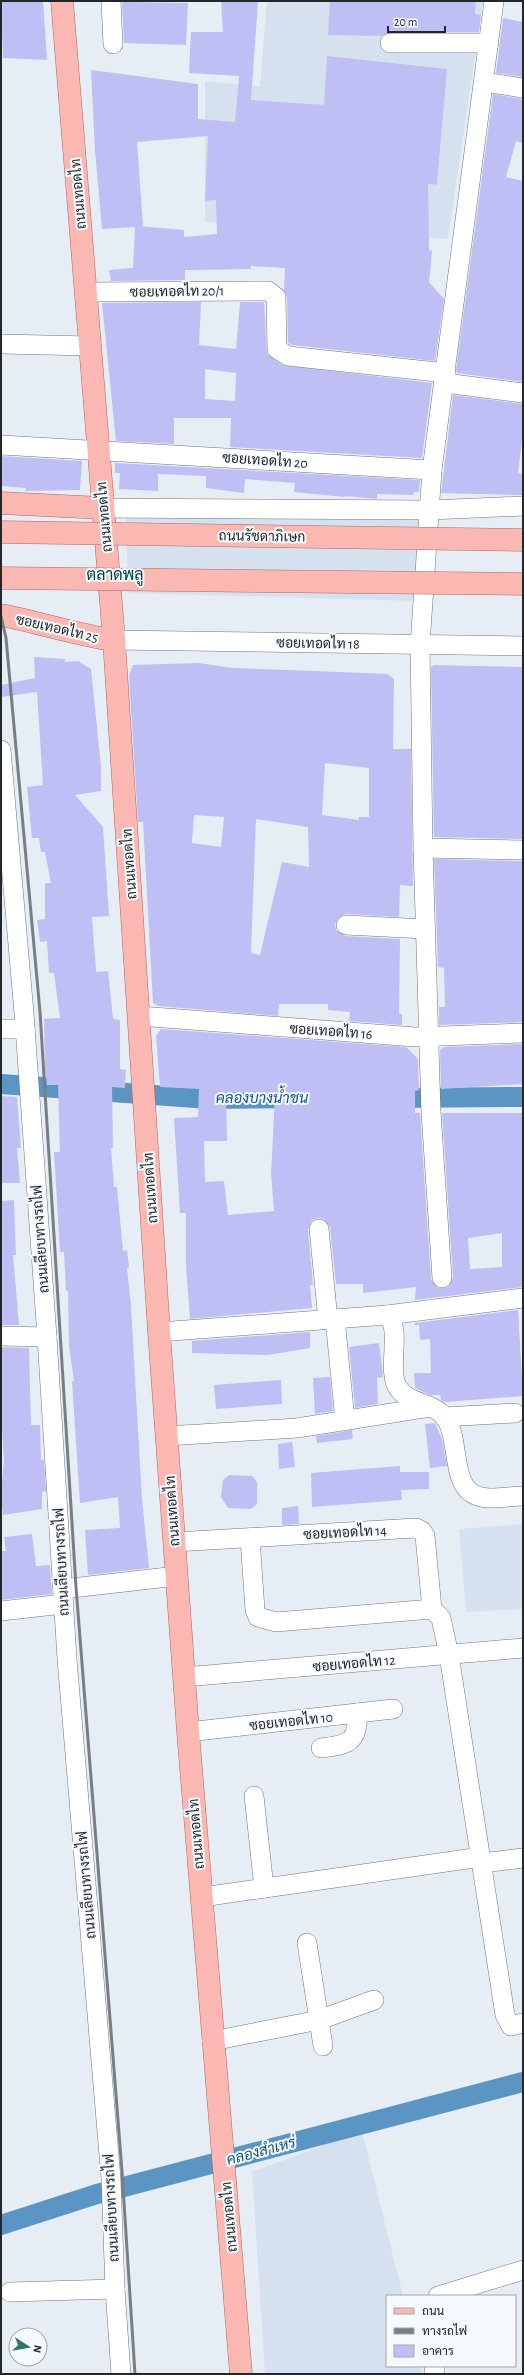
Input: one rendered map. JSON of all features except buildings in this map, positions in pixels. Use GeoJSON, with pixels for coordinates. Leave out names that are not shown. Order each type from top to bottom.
{"type":"FeatureCollection","features":[{"type":"Feature","properties":{"kind":"main road","name":"ถนนเทอดไท"},"geometry":{"type":"LineString","coordinates":[[62,1],[102,508],[114,640],[145,1095],[159,1332],[188,1732],[212,2041],[227,2188],[241,2374]]}},
{"type":"Feature","properties":{"kind":"main road"},"geometry":{"type":"LineString","coordinates":[[1,503],[102,508]]}},
{"type":"Feature","properties":{"kind":"main road","name":"ถนนรัชดาภิเษก"},"geometry":{"type":"LineString","coordinates":[[1,532],[523,540]]}},
{"type":"Feature","properties":{"kind":"main road"},"geometry":{"type":"LineString","coordinates":[[1,578],[523,584]]}},
{"type":"Feature","properties":{"kind":"main road","name":"ซอยเทอดไท 25"},"geometry":{"type":"LineString","coordinates":[[1,615],[40,623],[82,636],[114,640]]}},
{"type":"Feature","properties":{"kind":"street"},"geometry":{"type":"LineString","coordinates":[[111,1],[112,44]]}},
{"type":"Feature","properties":{"kind":"street"},"geometry":{"type":"LineString","coordinates":[[442,1278],[431,1112],[422,848],[420,644],[432,470],[494,1]]}},
{"type":"Feature","properties":{"kind":"street"},"geometry":{"type":"LineString","coordinates":[[390,44],[489,43]]}},
{"type":"Feature","properties":{"kind":"street"},"geometry":{"type":"LineString","coordinates":[[484,82],[523,88]]}},
{"type":"Feature","properties":{"kind":"street","name":"ซอยเทอดไท 20/1"},"geometry":{"type":"LineString","coordinates":[[86,292],[268,290],[276,297],[278,349],[288,356],[445,378]]}},
{"type":"Feature","properties":{"kind":"street"},"geometry":{"type":"LineString","coordinates":[[1,344],[90,346]]}},
{"type":"Feature","properties":{"kind":"street"},"geometry":{"type":"LineString","coordinates":[[445,378],[523,393]]}},
{"type":"Feature","properties":{"kind":"street","name":"ซอยเทอดไท 20"},"geometry":{"type":"LineString","coordinates":[[1,445],[432,470]]}},
{"type":"Feature","properties":{"kind":"street","name":"ถนนรัชดาภิเษก"},"geometry":{"type":"LineString","coordinates":[[102,508],[430,510],[523,506]]}},
{"type":"Feature","properties":{"kind":"street","name":"ซอยเทอดไท 18"},"geometry":{"type":"LineString","coordinates":[[114,640],[523,646]]}},
{"type":"Feature","properties":{"kind":"street","name":"ถนนเลียบทางรถไฟ"},"geometry":{"type":"LineString","coordinates":[[1,750],[25,1029],[47,1337],[63,1596],[111,2179],[115,2289],[121,2374]]}},
{"type":"Feature","properties":{"kind":"street"},"geometry":{"type":"LineString","coordinates":[[422,848],[523,850]]}},
{"type":"Feature","properties":{"kind":"street"},"geometry":{"type":"LineString","coordinates":[[346,925],[425,929]]}},
{"type":"Feature","properties":{"kind":"street","name":"ซอยเทอดไท 16"},"geometry":{"type":"LineString","coordinates":[[139,1016],[429,1037],[523,1034]]}},
{"type":"Feature","properties":{"kind":"street"},"geometry":{"type":"LineString","coordinates":[[1,1028],[25,1029]]}},
{"type":"Feature","properties":{"kind":"street"},"geometry":{"type":"LineString","coordinates":[[319,1229],[345,1420]]}},
{"type":"Feature","properties":{"kind":"street"},"geometry":{"type":"LineString","coordinates":[[159,1332],[387,1315],[523,1298]]}},
{"type":"Feature","properties":{"kind":"street"},"geometry":{"type":"LineString","coordinates":[[387,1315],[393,1327],[393,1373],[398,1388],[415,1402],[438,1412],[453,1436],[462,1482],[467,1492],[481,1497],[523,1496]]}},
{"type":"Feature","properties":{"kind":"street"},"geometry":{"type":"LineString","coordinates":[[1,1336],[47,1337]]}},
{"type":"Feature","properties":{"kind":"street"},"geometry":{"type":"LineString","coordinates":[[167,1436],[297,1428],[345,1420],[438,1412],[515,1413]]}},
{"type":"Feature","properties":{"kind":"street","name":"ซอยเทอดไท 14"},"geometry":{"type":"LineString","coordinates":[[175,1542],[416,1528],[422,1530],[425,1536],[437,1613]]}},
{"type":"Feature","properties":{"kind":"street"},"geometry":{"type":"LineString","coordinates":[[250,1538],[255,1610],[258,1617],[276,1622],[437,1613],[449,1655],[505,2015],[511,2026],[523,2023]]}},
{"type":"Feature","properties":{"kind":"street"},"geometry":{"type":"LineString","coordinates":[[1,1610],[63,1596],[177,1576]]}},
{"type":"Feature","properties":{"kind":"street","name":"ซอยเทอดไท 12"},"geometry":{"type":"LineString","coordinates":[[184,1677],[523,1648]]}},
{"type":"Feature","properties":{"kind":"street","name":"ซอยเทอดไท 10"},"geometry":{"type":"LineString","coordinates":[[188,1732],[393,1709]]}},
{"type":"Feature","properties":{"kind":"street"},"geometry":{"type":"LineString","coordinates":[[321,1748],[342,1745],[352,1738],[358,1729],[357,1713]]}},
{"type":"Feature","properties":{"kind":"street"},"geometry":{"type":"LineString","coordinates":[[254,1796],[264,1888]]}},
{"type":"Feature","properties":{"kind":"street"},"geometry":{"type":"LineString","coordinates":[[202,1897],[482,1860],[523,1858]]}},
{"type":"Feature","properties":{"kind":"street"},"geometry":{"type":"LineString","coordinates":[[307,1943],[323,2046]]}},
{"type":"Feature","properties":{"kind":"street"},"geometry":{"type":"LineString","coordinates":[[212,2041],[319,2020],[374,2000]]}},
{"type":"Feature","properties":{"kind":"street"},"geometry":{"type":"LineString","coordinates":[[441,2295],[523,2270]]}},
{"type":"Feature","properties":{"kind":"street"},"geometry":{"type":"LineString","coordinates":[[10,2292],[115,2289]]}},
{"type":"Feature","properties":{"kind":"shaded area"},"geometry":{"type":"Polygon","coordinates":[[[267,1],[483,1],[448,239],[205,222],[205,81],[260,87],[267,1]]]}},
{"type":"Feature","properties":{"kind":"shaded area","name":"ตลาดพลู"},"geometry":{"type":"Polygon","coordinates":[[[126,510],[426,515],[413,601],[128,593],[126,510]]]}},
{"type":"Feature","properties":{"kind":"shaded area"},"geometry":{"type":"Polygon","coordinates":[[[523,1524],[523,1609],[466,1612],[459,1529],[523,1524]]]}},
{"type":"Feature","properties":{"kind":"shaded area"},"geometry":{"type":"Polygon","coordinates":[[[362,2131],[403,2295],[386,2295],[386,2367],[421,2367],[423,2374],[265,2374],[252,2172],[362,2131]]]}},
{"type":"Feature","properties":{"kind":"waterway","name":"คลองบางน้ำชน"},"geometry":{"type":"LineString","coordinates":[[1,1084],[209,1099],[301,1098]]}},
{"type":"Feature","properties":{"kind":"waterway","name":"คลองบางน้ำชน"},"geometry":{"type":"LineString","coordinates":[[387,1098],[523,1097]]}},
{"type":"Feature","properties":{"kind":"waterway","name":"คลองสำเหร่"},"geometry":{"type":"LineString","coordinates":[[1,2225],[97,2194],[523,2082]]}},
{"type":"Feature","properties":{"kind":"railway"},"geometry":{"type":"LineString","coordinates":[[1,616],[6,638],[40,1012],[76,1587],[122,2171],[135,2374]]}},
{"type":"Feature","properties":{"kind":"district","name":"ตลาดพลู"},"geometry":{"type":"Point","coordinates":[115,574]}}]}
